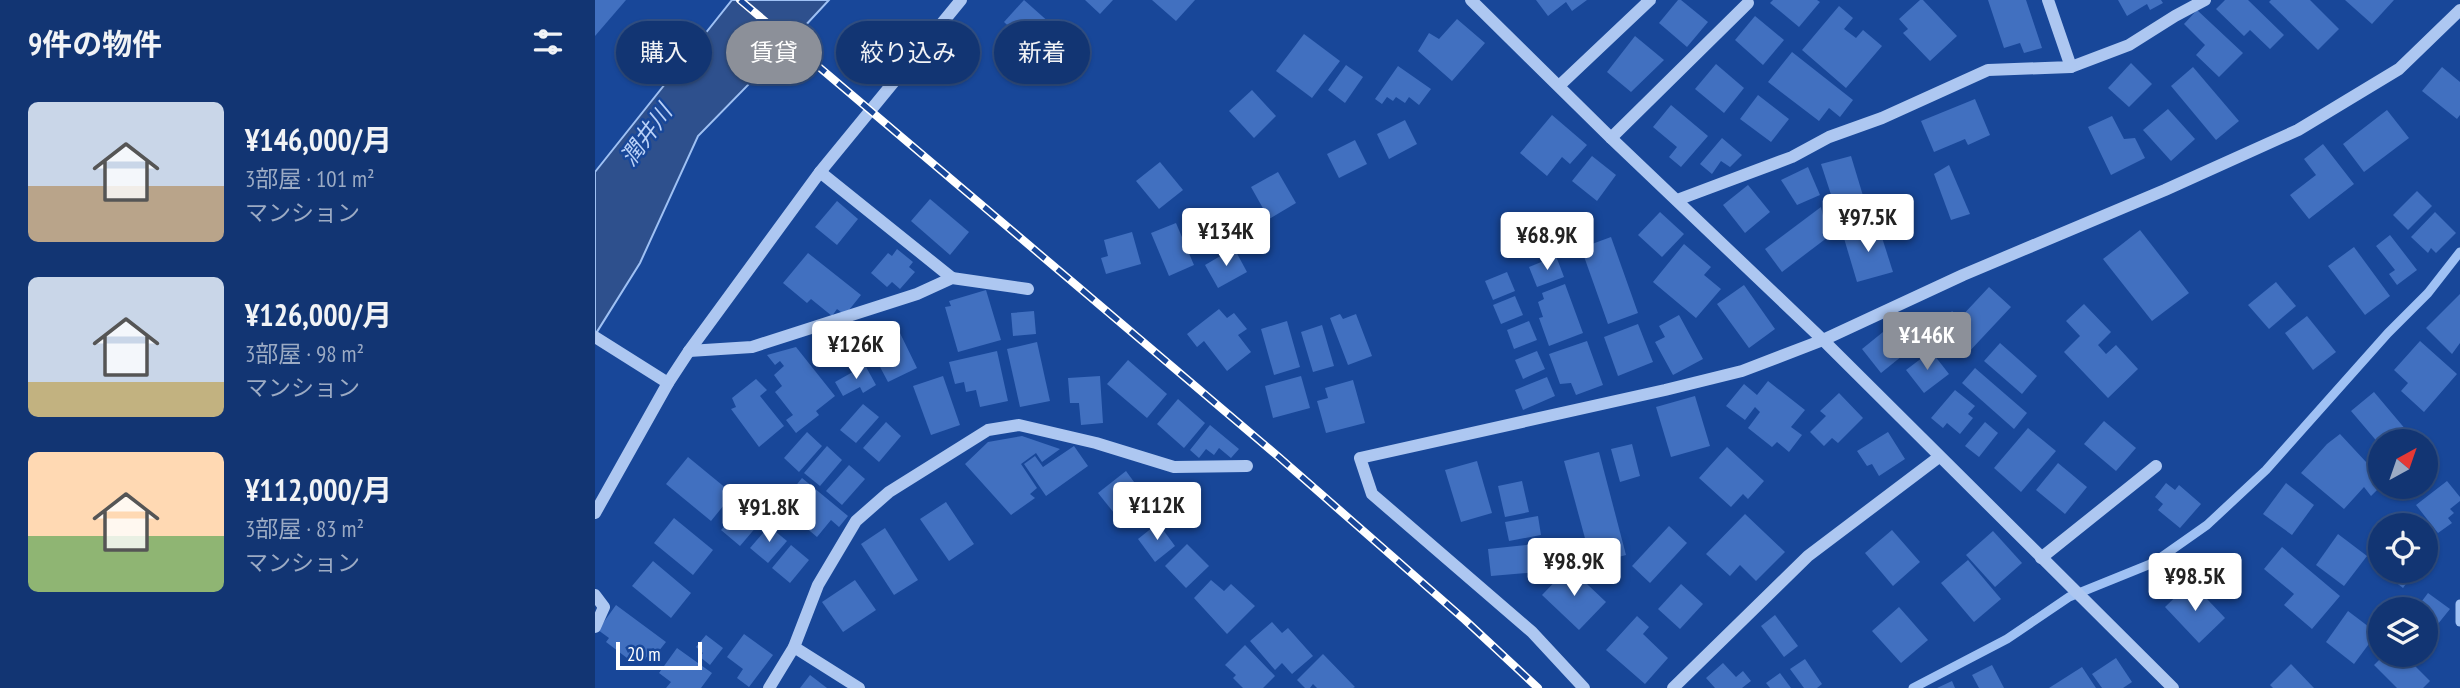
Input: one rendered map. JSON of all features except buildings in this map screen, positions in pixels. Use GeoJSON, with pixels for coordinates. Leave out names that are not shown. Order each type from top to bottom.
{"type":"FeatureCollection","features":[{"type":"Feature","properties":{"kind":"street"},"geometry":{"type":"LineString","coordinates":[[595,513],[668,383],[689,351],[820,172],[961,0]]}},
{"type":"Feature","properties":{"kind":"street"},"geometry":{"type":"LineString","coordinates":[[1471,0],[1823,340],[2173,688]]}},
{"type":"Feature","properties":{"kind":"street"},"geometry":{"type":"LineString","coordinates":[[1560,85],[1650,0]]}},
{"type":"Feature","properties":{"kind":"street"},"geometry":{"type":"LineString","coordinates":[[2048,0],[2071,68]]}},
{"type":"Feature","properties":{"kind":"street"},"geometry":{"type":"LineString","coordinates":[[1677,200],[1792,157],[1829,137],[1882,118],[1988,70],[2071,68],[2129,46],[2205,0]]}},
{"type":"Feature","properties":{"kind":"street"},"geometry":{"type":"LineString","coordinates":[[1611,138],[1748,3]]}},
{"type":"Feature","properties":{"kind":"street"},"geometry":{"type":"LineString","coordinates":[[1584,688],[1532,632],[1372,494],[1360,458],[1742,371],[1823,340],[1963,275],[2165,190],[2298,130],[2399,69],[2460,10]]}},
{"type":"Feature","properties":{"kind":"street"},"geometry":{"type":"LineString","coordinates":[[820,172],[952,278],[1028,289]]}},
{"type":"Feature","properties":{"kind":"street"},"geometry":{"type":"LineString","coordinates":[[689,351],[752,347],[917,294],[952,278]]}},
{"type":"Feature","properties":{"kind":"street"},"geometry":{"type":"LineString","coordinates":[[595,337],[668,383]]}},
{"type":"Feature","properties":{"kind":"street"},"geometry":{"type":"LineString","coordinates":[[769,688],[794,647],[817,585],[856,522],[889,492],[988,430],[1019,425],[1096,443],[1174,467],[1247,466]]}},
{"type":"Feature","properties":{"kind":"street"},"geometry":{"type":"LineString","coordinates":[[1673,688],[1808,556],[1939,457]]}},
{"type":"Feature","properties":{"kind":"street"},"geometry":{"type":"LineString","coordinates":[[2041,558],[2156,466]]}},
{"type":"Feature","properties":{"kind":"street"},"geometry":{"type":"LineString","coordinates":[[595,595],[604,607],[595,627]]}},
{"type":"Feature","properties":{"kind":"street"},"geometry":{"type":"LineString","coordinates":[[794,647],[859,688]]}},
{"type":"Feature","properties":{"kind":"water","name":"潤井川"},"geometry":{"type":"Polygon","coordinates":[[[732,0],[829,0],[810,21],[726,21],[726,84],[749,84],[698,136],[640,263],[595,335],[595,172],[665,84],[712,84],[712,25],[732,0]]]}},
{"type":"Feature","properties":{"kind":"waterway"},"geometry":{"type":"LineString","coordinates":[[1913,688],[2007,639],[2069,597],[2153,563],[2207,525],[2266,470],[2388,333],[2428,293],[2460,252]]}},
{"type":"Feature","properties":{"kind":"waterway"},"geometry":{"type":"LineString","coordinates":[[2460,604],[2460,622]]}},
{"type":"Feature","properties":{"kind":"railway"},"geometry":{"type":"LineString","coordinates":[[740,0],[1280,458],[1465,620],[1538,688]]}}]}
